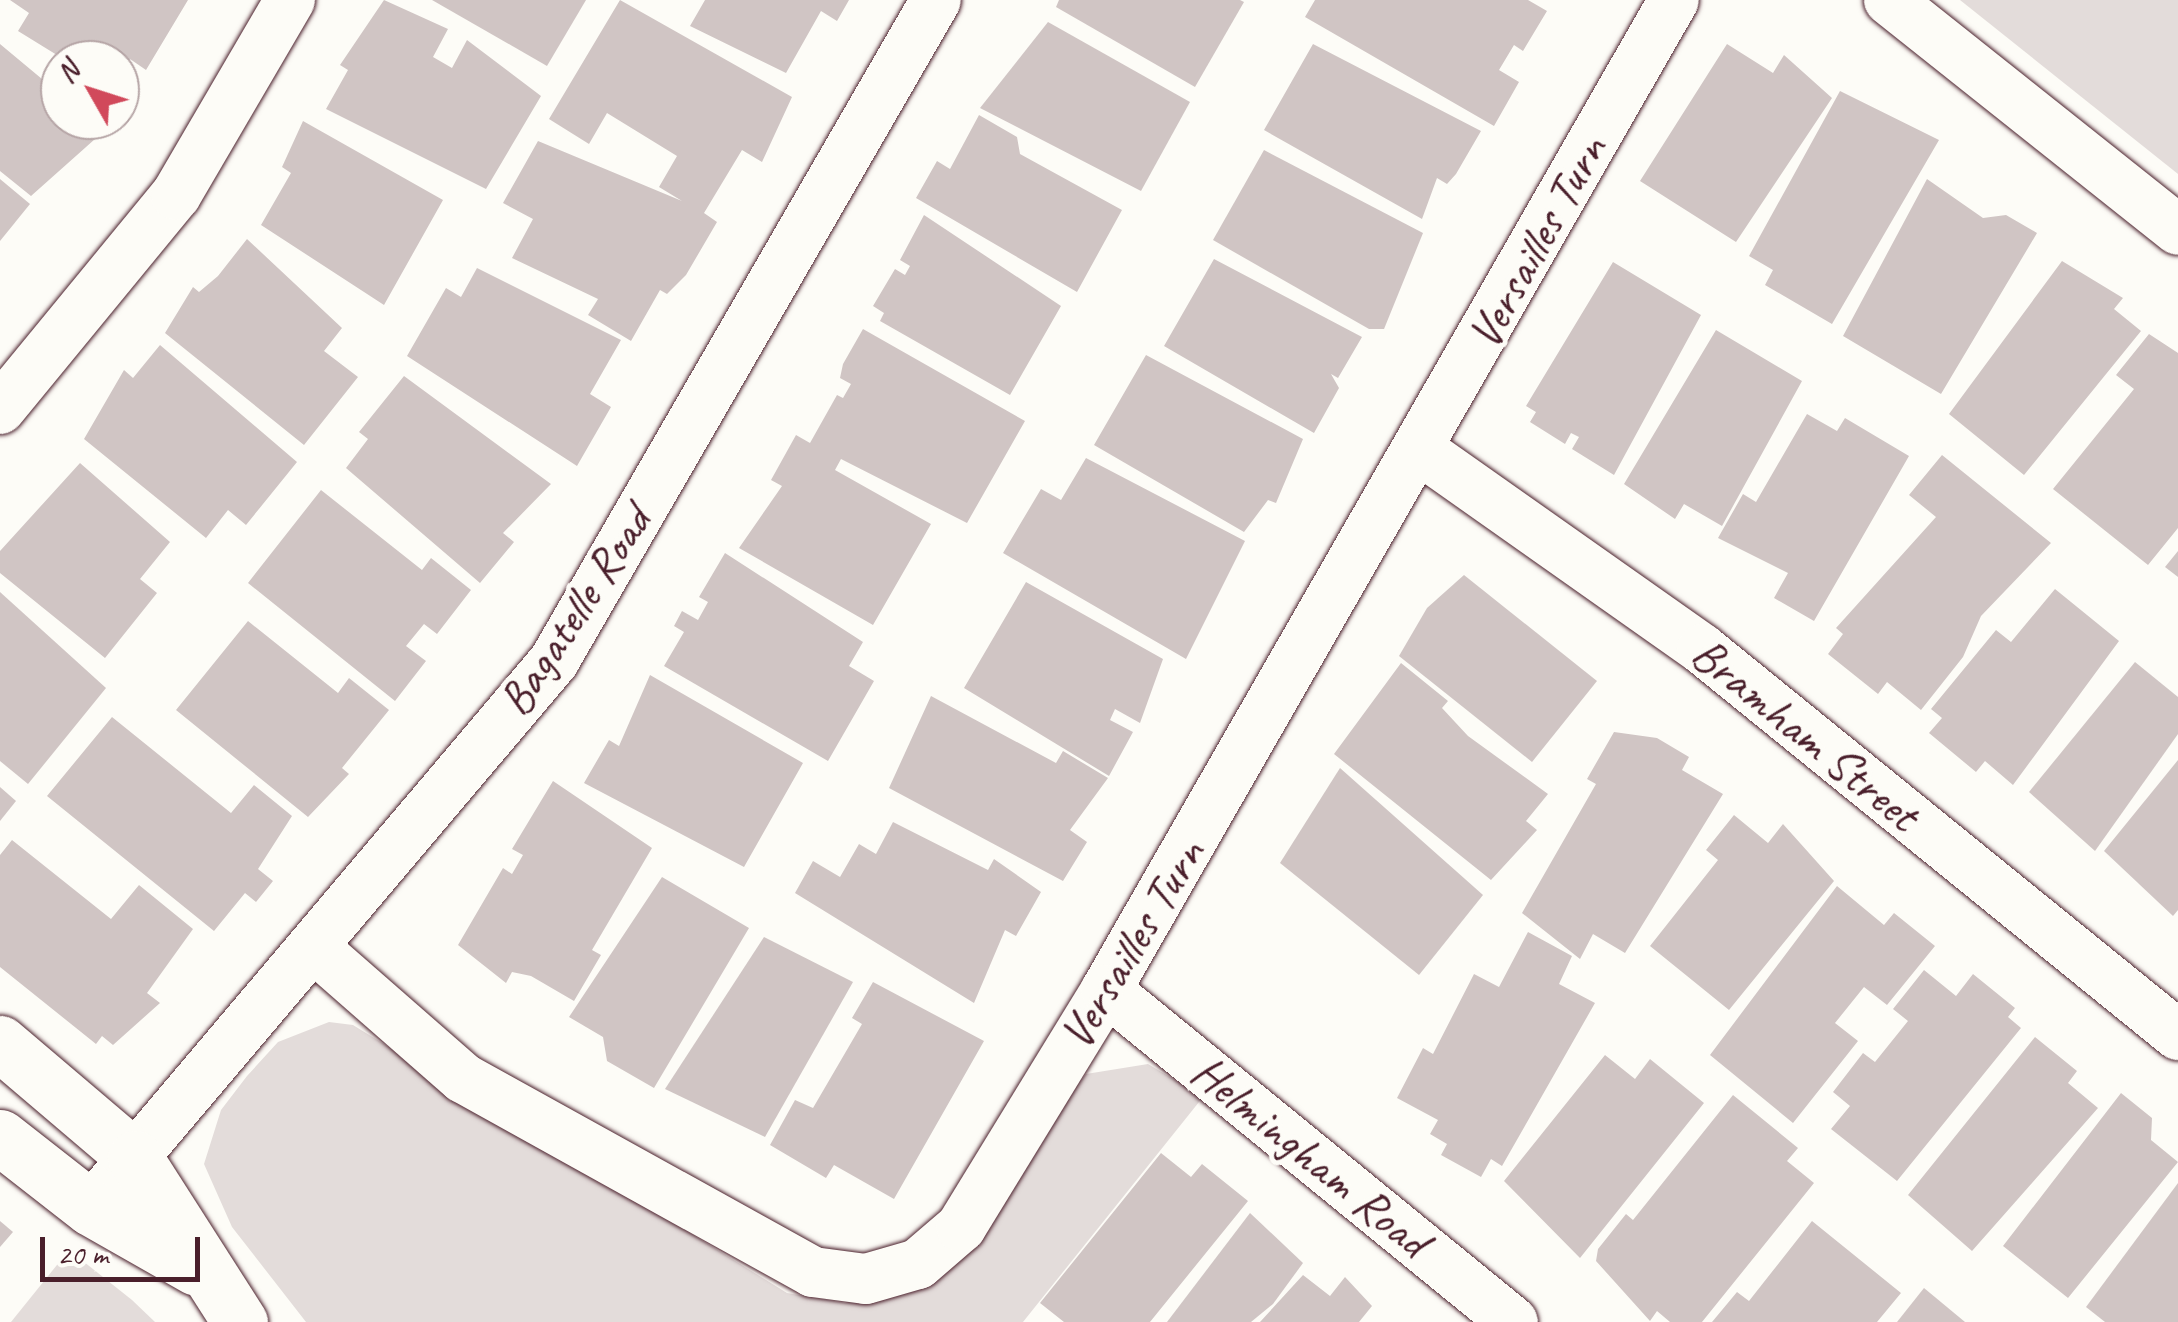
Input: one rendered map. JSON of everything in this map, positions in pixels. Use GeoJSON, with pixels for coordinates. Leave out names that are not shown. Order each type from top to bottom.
{"type":"FeatureCollection","features":[{"type":"Feature","properties":{"kind":"street"},"geometry":{"type":"LineString","coordinates":[[0,409],[176,194],[290,0]]}},
{"type":"Feature","properties":{"kind":"street","name":"Bagatelle Road"},"geometry":{"type":"LineString","coordinates":[[91,1208],[318,950],[554,661],[936,0]]}},
{"type":"Feature","properties":{"kind":"street","name":"Versailles Turn"},"geometry":{"type":"LineString","coordinates":[[318,950],[463,1078],[813,1272],[866,1279],[918,1264],[961,1227],[1106,990],[1420,450],[1674,0]]}},
{"type":"Feature","properties":{"kind":"street"},"geometry":{"type":"LineString","coordinates":[[1889,0],[2178,230]]}},
{"type":"Feature","properties":{"kind":"street","name":"Bramham Street"},"geometry":{"type":"LineString","coordinates":[[1420,450],[1702,649],[2178,1035]]}},
{"type":"Feature","properties":{"kind":"street","name":"Helmingham Road"},"geometry":{"type":"LineString","coordinates":[[1106,990],[1513,1322]]}},
{"type":"Feature","properties":{"kind":"street"},"geometry":{"type":"LineString","coordinates":[[0,1044],[134,1158],[198,1269],[240,1322]]}},
{"type":"Feature","properties":{"kind":"street"},"geometry":{"type":"LineString","coordinates":[[0,1137],[91,1208],[198,1269]]}},
{"type":"Feature","properties":{"kind":"shaded area"},"geometry":{"type":"Polygon","coordinates":[[[1960,0],[2178,0],[2178,174],[1960,0]]]}},
{"type":"Feature","properties":{"kind":"shaded area"},"geometry":{"type":"Polygon","coordinates":[[[329,1022],[353,1025],[787,1293],[845,1303],[921,1279],[1086,1074],[1148,1064],[1203,1097],[1023,1322],[306,1322],[232,1227],[204,1164],[221,1110],[247,1076],[278,1042],[329,1022]]]}},
{"type":"Feature","properties":{"kind":"shaded area"},"geometry":{"type":"Polygon","coordinates":[[[69,1250],[132,1300],[155,1322],[11,1322],[69,1250]]]}},
{"type":"Feature","properties":{"kind":"building"},"geometry":{"type":"Polygon","coordinates":[[[10,0],[188,0],[146,70],[140,66],[140,40],[40,40],[40,45],[18,31],[29,13],[10,0]]]}},
{"type":"Feature","properties":{"kind":"building"},"geometry":{"type":"Polygon","coordinates":[[[384,0],[448,29],[433,57],[452,68],[467,40],[541,96],[486,189],[326,109],[348,70],[340,65],[384,0]]]}},
{"type":"Feature","properties":{"kind":"building"},"geometry":{"type":"Polygon","coordinates":[[[432,0],[586,0],[547,66],[432,0]]]}},
{"type":"Feature","properties":{"kind":"building"},"geometry":{"type":"Polygon","coordinates":[[[620,0],[792,97],[762,162],[742,150],[704,213],[717,222],[686,275],[667,294],[660,290],[631,341],[588,315],[598,299],[512,258],[533,219],[503,203],[538,141],[682,201],[659,187],[677,156],[607,113],[589,144],[549,119],[620,0]]]}},
{"type":"Feature","properties":{"kind":"building"},"geometry":{"type":"Polygon","coordinates":[[[705,0],[849,0],[837,21],[821,11],[786,73],[690,26],[705,0]]]}},
{"type":"Feature","properties":{"kind":"building"},"geometry":{"type":"Polygon","coordinates":[[[1059,0],[1244,2],[1195,87],[1056,7],[1059,0]]]}},
{"type":"Feature","properties":{"kind":"building"},"geometry":{"type":"Polygon","coordinates":[[[1315,0],[1528,0],[1547,11],[1523,51],[1514,45],[1499,70],[1519,82],[1494,126],[1305,17],[1315,0]]]}},
{"type":"Feature","properties":{"kind":"building"},"geometry":{"type":"Polygon","coordinates":[[[1048,22],[1190,102],[1141,191],[980,108],[1048,22]]]}},
{"type":"Feature","properties":{"kind":"building"},"geometry":{"type":"Polygon","coordinates":[[[0,44],[40,77],[40,140],[94,140],[31,196],[0,171],[0,44]]]}},
{"type":"Feature","properties":{"kind":"building"},"geometry":{"type":"Polygon","coordinates":[[[1313,44],[1481,131],[1447,184],[1437,178],[1422,219],[1264,130],[1313,44]]]}},
{"type":"Feature","properties":{"kind":"building"},"geometry":{"type":"Polygon","coordinates":[[[1727,44],[1773,73],[1784,55],[1832,98],[1736,242],[1640,181],[1727,44]]]}},
{"type":"Feature","properties":{"kind":"building"},"geometry":{"type":"Polygon","coordinates":[[[1840,91],[1939,140],[1832,324],[1765,285],[1773,270],[1749,256],[1840,91]]]}},
{"type":"Feature","properties":{"kind":"building"},"geometry":{"type":"Polygon","coordinates":[[[979,115],[1017,137],[1020,154],[1122,210],[1077,292],[916,198],[937,161],[950,169],[979,115]]]}},
{"type":"Feature","properties":{"kind":"building"},"geometry":{"type":"Polygon","coordinates":[[[303,121],[443,200],[384,305],[261,225],[291,173],[282,167],[303,121]]]}},
{"type":"Feature","properties":{"kind":"building"},"geometry":{"type":"Polygon","coordinates":[[[1264,150],[1423,233],[1384,329],[1369,329],[1213,240],[1264,150]]]}},
{"type":"Feature","properties":{"kind":"building"},"geometry":{"type":"Polygon","coordinates":[[[0,179],[30,204],[0,241],[0,179]]]}},
{"type":"Feature","properties":{"kind":"building"},"geometry":{"type":"Polygon","coordinates":[[[1927,179],[1983,218],[2006,215],[2037,233],[1941,394],[1843,336],[1927,179]]]}},
{"type":"Feature","properties":{"kind":"building"},"geometry":{"type":"Polygon","coordinates":[[[924,215],[1061,306],[1010,395],[880,321],[884,313],[873,306],[895,269],[905,275],[910,266],[900,260],[924,215]]]}},
{"type":"Feature","properties":{"kind":"building"},"geometry":{"type":"Polygon","coordinates":[[[247,239],[342,328],[324,351],[358,377],[304,445],[165,333],[193,287],[199,292],[218,276],[247,239]]]}},
{"type":"Feature","properties":{"kind":"building"},"geometry":{"type":"Polygon","coordinates":[[[1214,259],[1362,337],[1338,378],[1331,374],[1339,388],[1314,433],[1164,346],[1214,259]]]}},
{"type":"Feature","properties":{"kind":"building"},"geometry":{"type":"Polygon","coordinates":[[[2062,261],[2123,298],[2114,309],[2141,331],[2024,475],[1949,414],[2062,261]]]}},
{"type":"Feature","properties":{"kind":"building"},"geometry":{"type":"Polygon","coordinates":[[[1613,262],[1701,315],[1614,475],[1572,449],[1579,437],[1571,433],[1565,444],[1530,422],[1536,412],[1526,406],[1613,262]]]}},
{"type":"Feature","properties":{"kind":"building"},"geometry":{"type":"Polygon","coordinates":[[[477,268],[621,340],[590,394],[611,407],[577,466],[407,356],[446,288],[461,297],[477,268]]]}},
{"type":"Feature","properties":{"kind":"building"},"geometry":{"type":"Polygon","coordinates":[[[863,329],[1025,421],[967,523],[841,459],[835,470],[931,524],[873,625],[739,548],[782,486],[771,480],[796,435],[810,443],[837,395],[843,398],[851,384],[840,378],[843,364],[863,329]]]}},
{"type":"Feature","properties":{"kind":"building"},"geometry":{"type":"Polygon","coordinates":[[[1716,330],[1802,381],[1722,526],[1684,504],[1675,519],[1624,484],[1716,330]]]}},
{"type":"Feature","properties":{"kind":"building"},"geometry":{"type":"Polygon","coordinates":[[[2149,334],[2178,353],[2178,528],[2148,565],[2053,489],[2134,389],[2116,375],[2149,334]]]}},
{"type":"Feature","properties":{"kind":"building"},"geometry":{"type":"Polygon","coordinates":[[[160,345],[297,462],[246,525],[228,510],[206,538],[84,439],[124,370],[133,378],[160,345]]]}},
{"type":"Feature","properties":{"kind":"building"},"geometry":{"type":"Polygon","coordinates":[[[1146,355],[1303,439],[1276,503],[1268,500],[1244,532],[1094,445],[1146,355]]]}},
{"type":"Feature","properties":{"kind":"building"},"geometry":{"type":"Polygon","coordinates":[[[404,376],[551,484],[503,533],[514,542],[480,583],[346,468],[368,439],[359,432],[404,376]]]}},
{"type":"Feature","properties":{"kind":"building"},"geometry":{"type":"Polygon","coordinates":[[[1807,414],[1837,431],[1845,418],[1909,456],[1814,621],[1774,598],[1788,573],[1718,538],[1743,494],[1756,502],[1807,414]]]}},
{"type":"Feature","properties":{"kind":"building"},"geometry":{"type":"Polygon","coordinates":[[[1942,455],[2051,543],[1981,616],[1963,657],[1921,710],[1887,682],[1878,694],[1828,654],[1843,634],[1836,628],[1936,517],[1909,495],[1942,455]]]}},
{"type":"Feature","properties":{"kind":"building"},"geometry":{"type":"Polygon","coordinates":[[[1086,458],[1245,541],[1186,659],[1003,553],[1041,489],[1061,500],[1086,458]]]}},
{"type":"Feature","properties":{"kind":"building"},"geometry":{"type":"Polygon","coordinates":[[[80,463],[170,542],[140,579],[157,593],[105,658],[0,573],[0,551],[80,463]]]}},
{"type":"Feature","properties":{"kind":"building"},"geometry":{"type":"Polygon","coordinates":[[[321,490],[422,570],[431,558],[471,590],[437,634],[424,624],[406,646],[426,661],[395,701],[248,583],[321,490]]]}},
{"type":"Feature","properties":{"kind":"building"},"geometry":{"type":"Polygon","coordinates":[[[2178,551],[2178,577],[2165,567],[2178,551]]]}},
{"type":"Feature","properties":{"kind":"building"},"geometry":{"type":"Polygon","coordinates":[[[725,553],[863,642],[849,666],[874,681],[828,761],[664,666],[684,632],[674,626],[682,611],[698,620],[708,602],[699,597],[725,553]]]}},
{"type":"Feature","properties":{"kind":"building"},"geometry":{"type":"Polygon","coordinates":[[[1464,575],[1597,681],[1532,762],[1399,656],[1427,608],[1464,575]]]}},
{"type":"Feature","properties":{"kind":"building"},"geometry":{"type":"Polygon","coordinates":[[[1026,582],[1163,659],[1140,723],[1115,709],[1110,720],[1133,732],[1109,776],[964,688],[1026,582]]]}},
{"type":"Feature","properties":{"kind":"building"},"geometry":{"type":"Polygon","coordinates":[[[2055,589],[2119,641],[2013,785],[1985,761],[1976,772],[1929,733],[1942,718],[1931,709],[1996,630],[2011,642],[2055,589]]]}},
{"type":"Feature","properties":{"kind":"building"},"geometry":{"type":"Polygon","coordinates":[[[0,592],[106,688],[28,784],[0,761],[0,592]]]}},
{"type":"Feature","properties":{"kind":"building"},"geometry":{"type":"Polygon","coordinates":[[[248,621],[338,693],[349,678],[389,710],[342,768],[349,774],[308,817],[176,710],[248,621]]]}},
{"type":"Feature","properties":{"kind":"building"},"geometry":{"type":"Polygon","coordinates":[[[2135,662],[2178,697],[2178,734],[2095,851],[2029,792],[2135,662]]]}},
{"type":"Feature","properties":{"kind":"building"},"geometry":{"type":"Polygon","coordinates":[[[1401,663],[1448,701],[1442,708],[1468,736],[1548,794],[1526,821],[1537,830],[1491,880],[1334,754],[1401,663]]]}},
{"type":"Feature","properties":{"kind":"building"},"geometry":{"type":"Polygon","coordinates":[[[650,675],[803,763],[744,867],[584,783],[609,740],[619,746],[650,675]]]}},
{"type":"Feature","properties":{"kind":"building"},"geometry":{"type":"Polygon","coordinates":[[[931,696],[1056,763],[1063,751],[1108,778],[1070,830],[1087,842],[1063,881],[889,788],[931,696]]]}},
{"type":"Feature","properties":{"kind":"building"},"geometry":{"type":"Polygon","coordinates":[[[112,717],[231,813],[254,785],[292,816],[258,869],[273,881],[256,902],[245,893],[214,931],[47,796],[112,717]]]}},
{"type":"Feature","properties":{"kind":"building"},"geometry":{"type":"Polygon","coordinates":[[[1614,732],[1657,738],[1689,757],[1682,770],[1723,794],[1625,953],[1593,934],[1580,959],[1522,913],[1596,784],[1587,779],[1614,732]]]}},
{"type":"Feature","properties":{"kind":"building"},"geometry":{"type":"Polygon","coordinates":[[[2178,760],[2178,910],[2173,916],[2104,851],[2178,760]]]}},
{"type":"Feature","properties":{"kind":"building"},"geometry":{"type":"Polygon","coordinates":[[[1340,768],[1483,895],[1419,975],[1280,863],[1340,768]]]}},
{"type":"Feature","properties":{"kind":"building"},"geometry":{"type":"Polygon","coordinates":[[[553,781],[652,848],[592,950],[601,955],[574,1001],[531,976],[512,972],[506,983],[458,945],[503,868],[512,874],[523,855],[512,849],[553,781]]]}},
{"type":"Feature","properties":{"kind":"building"},"geometry":{"type":"Polygon","coordinates":[[[0,787],[16,801],[0,821],[0,787]]]}},
{"type":"Feature","properties":{"kind":"building"},"geometry":{"type":"Polygon","coordinates":[[[1734,815],[1768,843],[1783,824],[1834,881],[1729,1010],[1650,946],[1718,860],[1706,850],[1734,815]]]}},
{"type":"Feature","properties":{"kind":"building"},"geometry":{"type":"Polygon","coordinates":[[[893,822],[988,870],[994,859],[1041,892],[1016,936],[1005,930],[974,1003],[795,893],[813,861],[840,877],[859,844],[876,854],[893,822]]]}},
{"type":"Feature","properties":{"kind":"building"},"geometry":{"type":"Polygon","coordinates":[[[12,840],[111,919],[139,885],[193,929],[147,993],[160,1003],[113,1045],[102,1036],[96,1044],[0,967],[0,855],[12,840]]]}},
{"type":"Feature","properties":{"kind":"building"},"geometry":{"type":"Polygon","coordinates":[[[662,877],[749,928],[654,1088],[607,1061],[603,1037],[569,1017],[662,877]]]}},
{"type":"Feature","properties":{"kind":"building"},"geometry":{"type":"Polygon","coordinates":[[[1837,886],[1884,925],[1894,913],[1935,946],[1887,1005],[1864,987],[1835,1023],[1858,1041],[1793,1123],[1710,1055],[1837,886]]]}},
{"type":"Feature","properties":{"kind":"building"},"geometry":{"type":"Polygon","coordinates":[[[1528,932],[1572,956],[1559,984],[1595,1003],[1502,1166],[1491,1159],[1481,1177],[1441,1155],[1447,1144],[1430,1134],[1438,1120],[1397,1098],[1423,1048],[1433,1054],[1474,974],[1499,987],[1528,932]]]}},
{"type":"Feature","properties":{"kind":"building"},"geometry":{"type":"Polygon","coordinates":[[[764,937],[853,982],[765,1137],[665,1089],[764,937]]]}},
{"type":"Feature","properties":{"kind":"building"},"geometry":{"type":"Polygon","coordinates":[[[1924,970],[1956,996],[1973,974],[2015,1008],[2008,1017],[2021,1028],[1897,1181],[1831,1129],[1850,1106],[1833,1092],[1863,1053],[1875,1062],[1908,1021],[1893,1009],[1924,970]]]}},
{"type":"Feature","properties":{"kind":"building"},"geometry":{"type":"Polygon","coordinates":[[[873,982],[984,1041],[894,1199],[834,1165],[826,1178],[770,1145],[795,1100],[813,1108],[862,1024],[852,1018],[873,982]]]}},
{"type":"Feature","properties":{"kind":"building"},"geometry":{"type":"Polygon","coordinates":[[[2035,1037],[2077,1071],[2068,1083],[2098,1108],[1972,1251],[1908,1195],[2035,1037]]]}},
{"type":"Feature","properties":{"kind":"building"},"geometry":{"type":"Polygon","coordinates":[[[1605,1055],[1635,1079],[1650,1059],[1704,1103],[1580,1258],[1504,1181],[1605,1055]]]}},
{"type":"Feature","properties":{"kind":"building"},"geometry":{"type":"Polygon","coordinates":[[[2121,1093],[2152,1118],[2151,1140],[2178,1162],[2068,1298],[2003,1246],[2121,1093]]]}},
{"type":"Feature","properties":{"kind":"building"},"geometry":{"type":"Polygon","coordinates":[[[1733,1095],[1798,1148],[1787,1161],[1814,1183],[1702,1322],[1670,1322],[1657,1311],[1650,1321],[1596,1261],[1598,1249],[1626,1214],[1633,1220],[1733,1095]]]}},
{"type":"Feature","properties":{"kind":"building"},"geometry":{"type":"Polygon","coordinates":[[[1161,1153],[1191,1177],[1202,1164],[1248,1201],[1150,1322],[1064,1322],[1040,1303],[1161,1153]]]}},
{"type":"Feature","properties":{"kind":"building"},"geometry":{"type":"Polygon","coordinates":[[[2178,1183],[2178,1322],[2105,1322],[2086,1307],[2178,1183]]]}},
{"type":"Feature","properties":{"kind":"building"},"geometry":{"type":"Polygon","coordinates":[[[1250,1213],[1303,1263],[1273,1304],[1251,1322],[1167,1322],[1250,1213]]]}},
{"type":"Feature","properties":{"kind":"building"},"geometry":{"type":"Polygon","coordinates":[[[0,1221],[13,1232],[0,1247],[0,1221]]]}},
{"type":"Feature","properties":{"kind":"building"},"geometry":{"type":"Polygon","coordinates":[[[1812,1221],[1901,1293],[1877,1322],[1712,1322],[1737,1292],[1749,1301],[1812,1221]]]}},
{"type":"Feature","properties":{"kind":"building"},"geometry":{"type":"Polygon","coordinates":[[[1303,1275],[1330,1296],[1345,1277],[1372,1306],[1359,1322],[1260,1322],[1303,1275]]]}},
{"type":"Feature","properties":{"kind":"building"},"geometry":{"type":"Polygon","coordinates":[[[1924,1288],[1965,1322],[1897,1322],[1924,1288]]]}}]}
